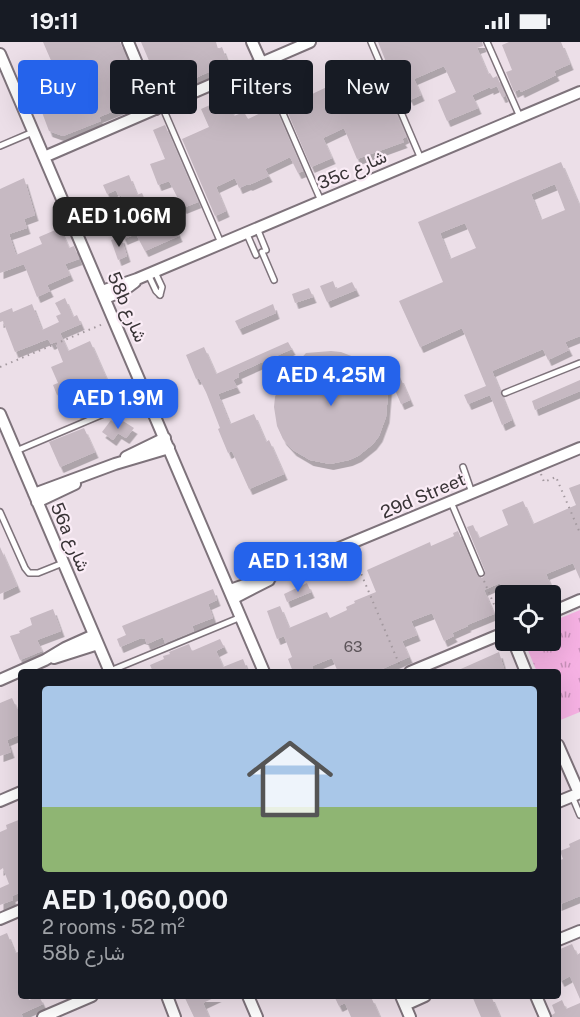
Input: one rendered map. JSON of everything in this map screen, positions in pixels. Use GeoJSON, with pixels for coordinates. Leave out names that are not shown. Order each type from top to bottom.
{"type":"FeatureCollection","features":[{"type":"Feature","properties":{"kind":"street"},"geometry":{"type":"LineString","coordinates":[[128,42],[137,60]]}},
{"type":"Feature","properties":{"kind":"street"},"geometry":{"type":"LineString","coordinates":[[252,42],[260,60]]}},
{"type":"Feature","properties":{"kind":"street"},"geometry":{"type":"LineString","coordinates":[[271,60],[310,42]]}},
{"type":"Feature","properties":{"kind":"street","name":"58b شارع"},"geometry":{"type":"LineString","coordinates":[[0,54],[263,669]]}},
{"type":"Feature","properties":{"kind":"street","name":"35c شارع"},"geometry":{"type":"LineString","coordinates":[[103,295],[580,92]]}},
{"type":"Feature","properties":{"kind":"street"},"geometry":{"type":"LineString","coordinates":[[44,157],[143,114]]}},
{"type":"Feature","properties":{"kind":"street","name":"56a شارع"},"geometry":{"type":"LineString","coordinates":[[1,420],[109,669]]}},
{"type":"Feature","properties":{"kind":"street"},"geometry":{"type":"LineString","coordinates":[[35,498],[65,489],[85,476],[115,464],[136,451],[167,443]]}},
{"type":"Feature","properties":{"kind":"street","name":"29d Street"},"geometry":{"type":"LineString","coordinates":[[232,594],[580,448]]}},
{"type":"Feature","properties":{"kind":"street"},"geometry":{"type":"LineString","coordinates":[[561,608],[580,600]]}},
{"type":"Feature","properties":{"kind":"street"},"geometry":{"type":"LineString","coordinates":[[417,669],[495,636]]}},
{"type":"Feature","properties":{"kind":"street"},"geometry":{"type":"LineString","coordinates":[[28,669],[96,640]]}},
{"type":"Feature","properties":{"kind":"street"},"geometry":{"type":"LineString","coordinates":[[517,651],[525,669]]}},
{"type":"Feature","properties":{"kind":"street"},"geometry":{"type":"LineString","coordinates":[[0,680],[18,673]]}},
{"type":"Feature","properties":{"kind":"street"},"geometry":{"type":"LineString","coordinates":[[561,753],[577,794],[561,801]]}},
{"type":"Feature","properties":{"kind":"street"},"geometry":{"type":"LineString","coordinates":[[0,801],[18,793]]}},
{"type":"Feature","properties":{"kind":"street"},"geometry":{"type":"LineString","coordinates":[[0,919],[18,911]]}},
{"type":"Feature","properties":{"kind":"street"},"geometry":{"type":"LineString","coordinates":[[561,939],[580,931]]}},
{"type":"Feature","properties":{"kind":"street"},"geometry":{"type":"LineString","coordinates":[[43,1017],[85,999]]}},
{"type":"Feature","properties":{"kind":"street"},"geometry":{"type":"LineString","coordinates":[[168,999],[175,1017]]}},
{"type":"Feature","properties":{"kind":"street"},"geometry":{"type":"LineString","coordinates":[[249,999],[257,1017]]}},
{"type":"Feature","properties":{"kind":"street"},"geometry":{"type":"LineString","coordinates":[[537,999],[545,1017]]}},
{"type":"Feature","properties":{"kind":"street"},"geometry":{"type":"LineString","coordinates":[[403,1000],[410,1017]]}},
{"type":"Feature","properties":{"kind":"lane"},"geometry":{"type":"LineString","coordinates":[[371,42],[421,159]]}},
{"type":"Feature","properties":{"kind":"lane"},"geometry":{"type":"LineString","coordinates":[[487,42],[520,117]]}},
{"type":"Feature","properties":{"kind":"lane"},"geometry":{"type":"LineString","coordinates":[[162,114],[222,243]]}},
{"type":"Feature","properties":{"kind":"lane"},"geometry":{"type":"LineString","coordinates":[[284,114],[321,201]]}},
{"type":"Feature","properties":{"kind":"lane"},"geometry":{"type":"LineString","coordinates":[[0,146],[33,132]]}},
{"type":"Feature","properties":{"kind":"lane"},"geometry":{"type":"LineString","coordinates":[[252,230],[274,280]]}},
{"type":"Feature","properties":{"kind":"lane"},"geometry":{"type":"LineString","coordinates":[[252,230],[261,252]]}},
{"type":"Feature","properties":{"kind":"lane"},"geometry":{"type":"LineString","coordinates":[[505,393],[580,363]]}},
{"type":"Feature","properties":{"kind":"lane"},"geometry":{"type":"LineString","coordinates":[[16,451],[146,396]]}},
{"type":"Feature","properties":{"kind":"lane"},"geometry":{"type":"LineString","coordinates":[[463,467],[472,493]]}},
{"type":"Feature","properties":{"kind":"lane"},"geometry":{"type":"LineString","coordinates":[[451,502],[481,573]]}},
{"type":"Feature","properties":{"kind":"lane"},"geometry":{"type":"LineString","coordinates":[[0,512],[28,573],[38,573],[63,563]]}},
{"type":"Feature","properties":{"kind":"lane"},"geometry":{"type":"LineString","coordinates":[[117,669],[242,617]]}},
{"type":"Feature","properties":{"kind":"lane"},"geometry":{"type":"LineString","coordinates":[[577,794],[580,815]]}},
{"type":"Feature","properties":{"kind":"path"},"geometry":{"type":"LineString","coordinates":[[0,367],[114,319]]}},
{"type":"Feature","properties":{"kind":"path"},"geometry":{"type":"LineString","coordinates":[[537,466],[544,482],[556,477],[580,533]]}},
{"type":"Feature","properties":{"kind":"path"},"geometry":{"type":"LineString","coordinates":[[349,544],[402,669]]}},
{"type":"Feature","properties":{"kind":"path"},"geometry":{"type":"LineString","coordinates":[[481,573],[495,605]]}},
{"type":"Feature","properties":{"kind":"green space"},"geometry":{"type":"Polygon","coordinates":[[[580,610],[580,712],[561,720],[561,669],[536,669],[528,651],[561,651],[561,618],[580,610]]]}},
{"type":"Feature","properties":{"kind":"building"},"geometry":{"type":"Polygon","coordinates":[[[43,42],[120,42],[127,60],[110,60],[110,113],[99,117],[101,121],[63,136],[49,131],[43,114],[98,114],[98,60],[51,60],[43,42]]]}},
{"type":"Feature","properties":{"kind":"building"},"geometry":{"type":"Polygon","coordinates":[[[141,42],[216,42],[218,49],[222,47],[227,60],[209,60],[209,72],[197,77],[197,60],[149,60],[141,42]]]}},
{"type":"Feature","properties":{"kind":"building"},"geometry":{"type":"Polygon","coordinates":[[[378,42],[482,42],[483,46],[477,48],[488,74],[490,73],[493,78],[497,76],[505,96],[502,97],[497,86],[490,89],[490,87],[472,95],[478,108],[447,121],[438,100],[456,92],[444,66],[414,79],[421,95],[411,100],[411,60],[385,60],[378,42]]]}},
{"type":"Feature","properties":{"kind":"building"},"geometry":{"type":"Polygon","coordinates":[[[509,42],[561,42],[570,64],[554,71],[556,75],[521,92],[520,89],[514,92],[506,72],[512,70],[502,45],[509,42]]]}},
{"type":"Feature","properties":{"kind":"building"},"geometry":{"type":"Polygon","coordinates":[[[325,88],[325,114],[396,114],[406,137],[402,139],[404,142],[357,159],[344,128],[323,138],[332,158],[311,167],[288,114],[313,114],[313,94],[325,88]]]}},
{"type":"Feature","properties":{"kind":"building"},"geometry":{"type":"Polygon","coordinates":[[[209,105],[209,114],[233,114],[234,116],[245,114],[248,119],[258,114],[278,114],[303,171],[298,173],[290,157],[265,169],[269,176],[249,185],[239,188],[235,178],[216,187],[226,211],[215,216],[182,139],[209,127],[201,109],[209,105]]]}},
{"type":"Feature","properties":{"kind":"building"},"geometry":{"type":"Polygon","coordinates":[[[165,125],[198,202],[183,208],[169,181],[158,185],[150,164],[165,159],[153,130],[165,125]]]}},
{"type":"Feature","properties":{"kind":"building"},"geometry":{"type":"Polygon","coordinates":[[[561,162],[580,207],[580,336],[565,342],[569,350],[548,360],[543,349],[492,371],[512,420],[502,425],[490,395],[468,404],[464,395],[486,386],[462,328],[420,347],[399,301],[443,282],[418,222],[561,162]],[[555,184],[531,194],[541,220],[565,210],[555,184]],[[465,223],[440,233],[450,259],[476,248],[465,223]]]}},
{"type":"Feature","properties":{"kind":"building"},"geometry":{"type":"Polygon","coordinates":[[[129,175],[137,195],[142,193],[149,209],[155,206],[157,210],[166,206],[179,236],[145,251],[136,234],[124,239],[118,226],[133,220],[121,195],[119,197],[116,190],[107,194],[103,185],[129,175]]]}},
{"type":"Feature","properties":{"kind":"building"},"geometry":{"type":"Polygon","coordinates":[[[24,178],[35,215],[24,219],[27,228],[9,234],[16,255],[42,244],[39,237],[60,228],[69,248],[74,246],[79,259],[65,264],[70,275],[47,285],[50,291],[37,297],[24,264],[0,273],[0,189],[24,178]]]}},
{"type":"Feature","properties":{"kind":"building"},"geometry":{"type":"Polygon","coordinates":[[[121,237],[127,256],[118,260],[111,240],[121,237]]]}},
{"type":"Feature","properties":{"kind":"building"},"geometry":{"type":"Polygon","coordinates":[[[333,281],[336,289],[352,282],[356,290],[327,302],[320,286],[333,281]]]}},
{"type":"Feature","properties":{"kind":"building"},"geometry":{"type":"Polygon","coordinates":[[[309,288],[313,297],[295,303],[292,294],[309,288]]]}},
{"type":"Feature","properties":{"kind":"building"},"geometry":{"type":"Polygon","coordinates":[[[65,298],[73,317],[77,315],[81,324],[60,333],[68,351],[90,341],[115,398],[79,414],[68,406],[62,393],[57,395],[53,385],[58,383],[51,367],[63,362],[55,342],[51,344],[48,339],[15,352],[3,321],[0,322],[0,313],[12,308],[13,312],[32,304],[42,330],[59,322],[56,316],[61,314],[55,303],[65,298]]]}},
{"type":"Feature","properties":{"kind":"building"},"geometry":{"type":"Polygon","coordinates":[[[273,304],[276,313],[239,329],[235,321],[273,304]]]}},
{"type":"Feature","properties":{"kind":"building"},"geometry":{"type":"Polygon","coordinates":[[[288,342],[292,349],[238,373],[239,377],[233,380],[237,387],[218,394],[230,424],[254,414],[284,474],[249,489],[232,451],[228,453],[206,392],[199,378],[196,379],[186,355],[204,347],[216,374],[288,342]]]}},
{"type":"Feature","properties":{"kind":"building"},"geometry":{"type":"Polygon","coordinates":[[[331,351],[359,359],[374,371],[383,385],[389,382],[386,417],[379,436],[358,456],[330,464],[310,460],[293,450],[283,439],[277,426],[274,407],[282,379],[306,353],[331,351]]]}},
{"type":"Feature","properties":{"kind":"building"},"geometry":{"type":"Polygon","coordinates":[[[400,377],[410,400],[401,404],[391,381],[400,377]]]}},
{"type":"Feature","properties":{"kind":"building"},"geometry":{"type":"Polygon","coordinates":[[[580,380],[580,391],[535,410],[532,401],[580,380]]]}},
{"type":"Feature","properties":{"kind":"building"},"geometry":{"type":"Polygon","coordinates":[[[111,420],[119,426],[123,421],[134,428],[126,438],[118,433],[113,440],[102,432],[111,420]]]}},
{"type":"Feature","properties":{"kind":"building"},"geometry":{"type":"Polygon","coordinates":[[[84,428],[95,452],[60,467],[49,442],[84,428]]]}},
{"type":"Feature","properties":{"kind":"building"},"geometry":{"type":"Polygon","coordinates":[[[580,484],[580,579],[573,563],[546,574],[550,585],[501,585],[500,583],[484,590],[494,614],[452,633],[454,636],[444,641],[432,613],[411,621],[417,635],[402,641],[409,657],[382,669],[337,669],[332,658],[312,666],[313,669],[292,669],[288,659],[292,657],[284,636],[277,639],[267,611],[280,606],[289,628],[327,612],[330,618],[347,610],[346,607],[355,603],[354,601],[376,592],[367,570],[430,542],[431,546],[454,536],[453,533],[458,531],[477,575],[482,578],[485,571],[467,527],[473,525],[479,538],[508,525],[502,510],[523,501],[533,524],[576,505],[569,488],[580,484]]]}},
{"type":"Feature","properties":{"kind":"building"},"geometry":{"type":"Polygon","coordinates":[[[0,547],[17,586],[0,594],[0,547]]]}},
{"type":"Feature","properties":{"kind":"building"},"geometry":{"type":"Polygon","coordinates":[[[307,583],[311,592],[287,602],[284,594],[307,583]]]}},
{"type":"Feature","properties":{"kind":"building"},"geometry":{"type":"Polygon","coordinates":[[[213,589],[217,600],[208,604],[213,618],[192,626],[194,631],[165,643],[163,637],[147,644],[145,639],[141,638],[120,647],[117,639],[126,635],[122,626],[213,589]]]}},
{"type":"Feature","properties":{"kind":"building"},"geometry":{"type":"Polygon","coordinates":[[[53,609],[61,631],[37,640],[42,651],[20,660],[10,636],[32,625],[30,618],[53,609]]]}},
{"type":"Feature","properties":{"kind":"building"},"geometry":{"type":"Polygon","coordinates":[[[220,639],[224,647],[216,651],[223,667],[243,659],[247,669],[152,669],[150,665],[164,659],[163,656],[170,654],[169,652],[189,644],[192,651],[220,639]]]}},
{"type":"Feature","properties":{"kind":"building"},"geometry":{"type":"Polygon","coordinates":[[[499,652],[504,669],[461,669],[499,652]]]}},
{"type":"Feature","properties":{"kind":"building"},"geometry":{"type":"Polygon","coordinates":[[[12,698],[18,708],[18,735],[7,740],[11,752],[0,756],[0,703],[12,698]]]}},
{"type":"Feature","properties":{"kind":"building"},"geometry":{"type":"Polygon","coordinates":[[[18,820],[18,893],[12,896],[13,900],[0,905],[0,888],[9,884],[3,868],[0,870],[0,832],[7,829],[6,825],[18,820]]]}},
{"type":"Feature","properties":{"kind":"building"},"geometry":{"type":"Polygon","coordinates":[[[580,839],[580,896],[561,904],[561,860],[563,859],[561,851],[570,847],[569,844],[580,839]]]}},
{"type":"Feature","properties":{"kind":"building"},"geometry":{"type":"Polygon","coordinates":[[[7,933],[15,953],[18,952],[18,999],[40,999],[43,1004],[21,1014],[23,1017],[0,1017],[0,936],[7,933]]]}},
{"type":"Feature","properties":{"kind":"building"},"geometry":{"type":"Polygon","coordinates":[[[572,944],[577,955],[580,953],[580,999],[570,976],[561,981],[561,949],[572,944]]]}},
{"type":"Feature","properties":{"kind":"building"},"geometry":{"type":"Polygon","coordinates":[[[185,999],[212,999],[203,1003],[209,1017],[194,1017],[185,999]]]}},
{"type":"Feature","properties":{"kind":"building"},"geometry":{"type":"Polygon","coordinates":[[[336,999],[372,999],[380,1017],[351,1017],[345,1003],[339,1006],[336,999]]]}},
{"type":"Feature","properties":{"kind":"building"},"geometry":{"type":"Polygon","coordinates":[[[473,999],[492,999],[500,1017],[481,1017],[473,999]]]}},
{"type":"Feature","properties":{"kind":"building"},"geometry":{"type":"Polygon","coordinates":[[[562,1000],[566,1009],[580,1003],[580,1017],[552,1017],[555,1013],[552,1005],[562,1000]]]}}]}
